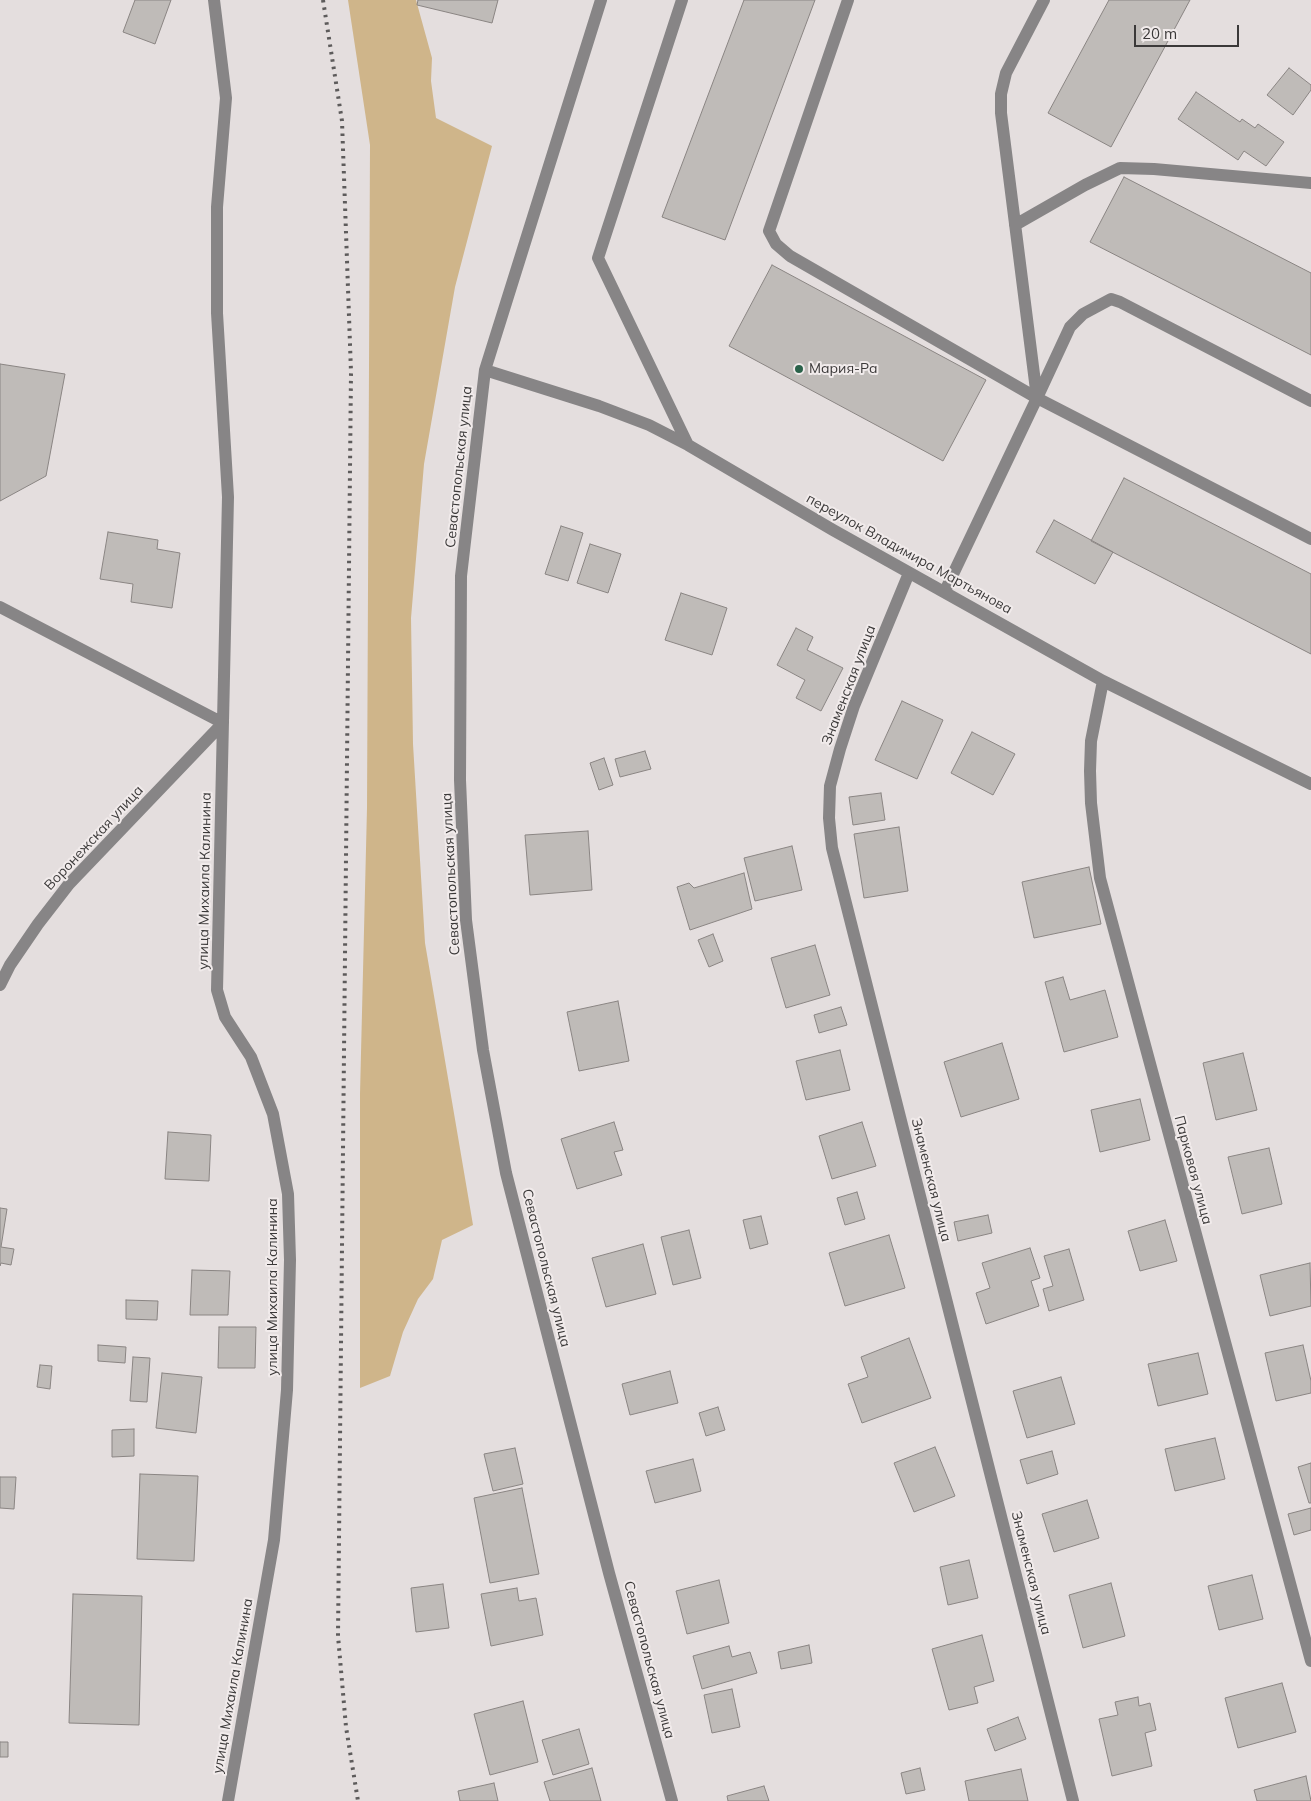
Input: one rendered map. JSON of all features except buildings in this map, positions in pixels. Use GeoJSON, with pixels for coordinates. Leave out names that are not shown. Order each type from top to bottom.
{"type":"FeatureCollection","features":[{"type":"Feature","properties":{"kind":"street","name":"улица Михаила Калинина"},"geometry":{"type":"LineString","coordinates":[[214,0],[226,98],[217,226],[216,313],[228,497],[218,990],[225,1017],[251,1058],[274,1114],[288,1194],[290,1260],[287,1390],[274,1540],[228,1801]]}},
{"type":"Feature","properties":{"kind":"street","name":"Севастопольская улица"},"geometry":{"type":"LineString","coordinates":[[601,0],[485,370],[461,576],[460,780],[466,920],[483,1050],[506,1173],[609,1573],[672,1801]]}},
{"type":"Feature","properties":{"kind":"street"},"geometry":{"type":"LineString","coordinates":[[682,0],[598,258],[688,444]]}},
{"type":"Feature","properties":{"kind":"street"},"geometry":{"type":"LineString","coordinates":[[848,0],[769,231],[776,244],[790,256],[1037,398],[1311,539]]}},
{"type":"Feature","properties":{"kind":"street"},"geometry":{"type":"LineString","coordinates":[[1037,398],[1001,113],[1001,94],[1006,73],[1044,0]]}},
{"type":"Feature","properties":{"kind":"street"},"geometry":{"type":"LineString","coordinates":[[1015,225],[1085,185],[1120,168],[1154,169],[1311,183]]}},
{"type":"Feature","properties":{"kind":"street"},"geometry":{"type":"LineString","coordinates":[[945,592],[1070,327],[1082,314],[1110,300],[1120,302],[1311,401]]}},
{"type":"Feature","properties":{"kind":"street","name":"переулок Владимира Мартьянова"},"geometry":{"type":"LineString","coordinates":[[485,370],[600,406],[649,425],[688,444],[909,573],[1103,681],[1311,784]]}},
{"type":"Feature","properties":{"kind":"street","name":"Знаменская улица"},"geometry":{"type":"LineString","coordinates":[[909,573],[854,706],[840,749],[830,786],[829,818],[832,848],[1073,1801]]}},
{"type":"Feature","properties":{"kind":"street"},"geometry":{"type":"LineString","coordinates":[[0,607],[223,723]]}},
{"type":"Feature","properties":{"kind":"street","name":"Парковая улица"},"geometry":{"type":"LineString","coordinates":[[1103,681],[1091,741],[1090,771],[1091,803],[1100,878],[1311,1661]]}},
{"type":"Feature","properties":{"kind":"street","name":"Воронежская улица"},"geometry":{"type":"LineString","coordinates":[[0,985],[10,966],[38,924],[69,884],[223,723]]}},
{"type":"Feature","properties":{"kind":"shaded area"},"geometry":{"type":"Polygon","coordinates":[[[348,0],[416,0],[432,58],[431,81],[436,118],[492,146],[455,287],[424,464],[411,618],[413,744],[425,943],[473,1225],[442,1240],[433,1279],[418,1299],[403,1332],[390,1376],[360,1388],[360,1094],[367,808],[370,145],[348,0]]]}},
{"type":"Feature","properties":{"kind":"railway"},"geometry":{"type":"LineString","coordinates":[[323,0],[342,121],[351,372],[338,1636],[346,1727],[358,1801]]}},
{"type":"Feature","properties":{"kind":"place","name":"Мария-Ра"},"geometry":{"type":"Point","coordinates":[799,369]}}]}
